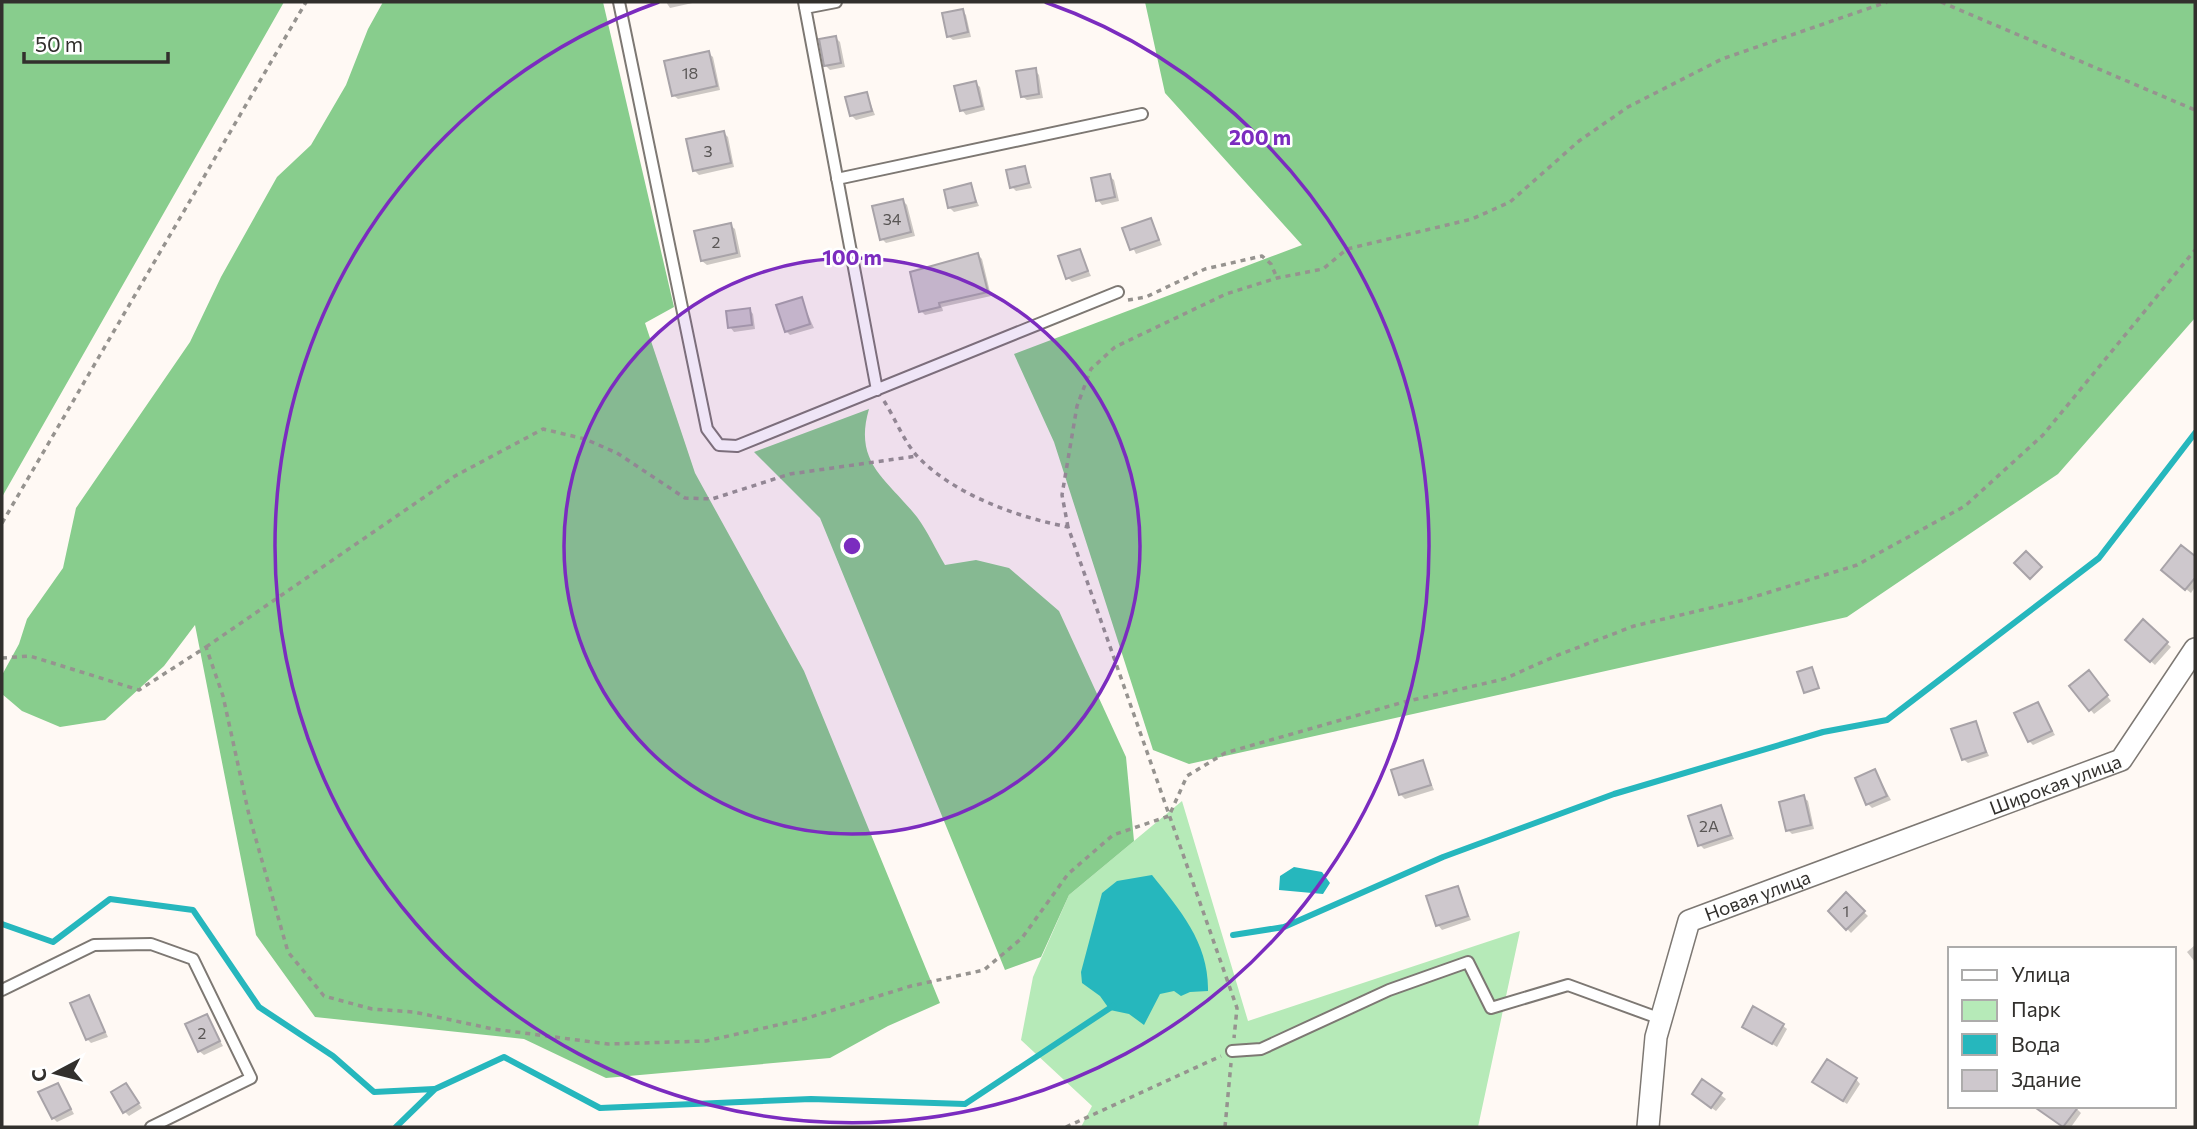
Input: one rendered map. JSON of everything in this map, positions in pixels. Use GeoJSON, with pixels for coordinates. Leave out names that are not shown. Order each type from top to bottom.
{"type":"FeatureCollection","features":[{"type":"Feature","properties":{"kind":"street","name":"Широкая улица"},"geometry":{"type":"LineString","coordinates":[[1944,826],[2121,760],[2195,649]]}},
{"type":"Feature","properties":{"kind":"street","name":"Новая улица"},"geometry":{"type":"LineString","coordinates":[[1648,1127],[1656,1037],[1689,922],[1944,826]]}},
{"type":"Feature","properties":{"kind":"lane"},"geometry":{"type":"LineString","coordinates":[[619,2],[710,437],[725,447],[737,446],[1118,292]]}},
{"type":"Feature","properties":{"kind":"lane"},"geometry":{"type":"LineString","coordinates":[[836,2],[804,5],[877,390]]}},
{"type":"Feature","properties":{"kind":"lane"},"geometry":{"type":"LineString","coordinates":[[837,179],[1142,114]]}},
{"type":"Feature","properties":{"kind":"lane"},"geometry":{"type":"LineString","coordinates":[[2,990],[94,945],[151,944],[193,958],[251,1077],[151,1127]]}},
{"type":"Feature","properties":{"kind":"lane"},"geometry":{"type":"LineString","coordinates":[[1233,1051],[1261,1049],[1389,990],[1468,962],[1490,1008],[1568,985],[1661,1019]]}},
{"type":"Feature","properties":{"kind":"path"},"geometry":{"type":"LineString","coordinates":[[2,523],[306,2]]}},
{"type":"Feature","properties":{"kind":"path"},"geometry":{"type":"LineString","coordinates":[[1225,1127],[1237,1008],[1068,527],[1062,495],[1077,406],[1091,369],[1115,347],[1226,294],[1277,278],[1323,270],[1347,248],[1472,219],[1510,202],[1579,141],[1628,107],[1722,59],[1887,2]]}},
{"type":"Feature","properties":{"kind":"path"},"geometry":{"type":"LineString","coordinates":[[1941,2],[2195,110]]}},
{"type":"Feature","properties":{"kind":"path"},"geometry":{"type":"LineString","coordinates":[[206,647],[223,696],[249,815],[288,951],[324,996],[372,1009],[414,1012],[493,1029],[608,1044],[706,1041],[804,1019],[911,986],[984,970],[1022,938],[1068,874],[1113,835],[1169,816],[1187,776],[1225,753],[1404,702],[1504,679],[1634,626],[1744,600],[1857,565],[1965,506],[2043,435],[2195,250]]}},
{"type":"Feature","properties":{"kind":"path"},"geometry":{"type":"LineString","coordinates":[[1118,292],[1120,301],[1146,297],[1205,269],[1262,256],[1271,264],[1277,278]]}},
{"type":"Feature","properties":{"kind":"path"},"geometry":{"type":"LineString","coordinates":[[877,390],[917,456],[963,490],[1022,518],[1068,527]]}},
{"type":"Feature","properties":{"kind":"path"},"geometry":{"type":"LineString","coordinates":[[2,658],[30,656],[139,690],[454,476],[543,429],[584,439],[617,453],[685,498],[712,499],[790,474],[917,456]]}},
{"type":"Feature","properties":{"kind":"path"},"geometry":{"type":"LineString","coordinates":[[1066,1127],[1233,1051]]}},
{"type":"Feature","properties":{"kind":"green space"},"geometry":{"type":"Polygon","coordinates":[[[2,2],[284,2],[2,497],[2,2]]]}},
{"type":"Feature","properties":{"kind":"green space"},"geometry":{"type":"Polygon","coordinates":[[[383,2],[603,2],[674,307],[645,323],[695,473],[804,671],[940,1003],[888,1026],[830,1058],[606,1078],[524,1039],[315,1017],[256,935],[195,625],[164,666],[105,720],[60,727],[22,711],[2,694],[2,675],[19,644],[27,619],[63,568],[76,508],[190,342],[221,277],[277,177],[311,145],[346,85],[368,29],[383,2]]]}},
{"type":"Feature","properties":{"kind":"green space"},"geometry":{"type":"Polygon","coordinates":[[[1145,2],[2195,2],[2195,318],[2058,474],[1847,617],[1189,764],[1153,750],[1054,442],[1014,354],[1302,245],[1165,93],[1145,2]]]}},
{"type":"Feature","properties":{"kind":"green space"},"geometry":{"type":"Polygon","coordinates":[[[869,409],[865,428],[869,457],[884,480],[917,517],[945,565],[976,560],[1009,568],[1059,611],[1126,757],[1134,841],[1069,895],[1041,957],[1005,970],[820,518],[754,452],[869,409]]]}},
{"type":"Feature","properties":{"kind":"green space"},"geometry":{"type":"Polygon","coordinates":[[[1182,801],[1248,1021],[1520,931],[1478,1127],[1081,1127],[1092,1106],[1021,1040],[1033,977],[1069,895],[1182,801]]]}},
{"type":"Feature","properties":{"kind":"water"},"geometry":{"type":"Polygon","coordinates":[[[1294,867],[1322,872],[1330,883],[1323,894],[1279,890],[1280,876],[1294,867]]]}},
{"type":"Feature","properties":{"kind":"water"},"geometry":{"type":"Polygon","coordinates":[[[1152,875],[1182,914],[1198,942],[1204,958],[1208,991],[1190,992],[1181,996],[1174,991],[1160,994],[1144,1025],[1129,1014],[1110,1010],[1100,996],[1082,983],[1081,972],[1102,893],[1117,881],[1152,875]]]}},
{"type":"Feature","properties":{"kind":"building"},"geometry":{"type":"Polygon","coordinates":[[[963,9],[968,32],[947,37],[942,13],[963,9]]]}},
{"type":"Feature","properties":{"kind":"building"},"geometry":{"type":"Polygon","coordinates":[[[836,36],[841,63],[824,66],[819,39],[836,36]]]}},
{"type":"Feature","properties":{"kind":"building"},"geometry":{"type":"Polygon","coordinates":[[[709,51],[717,86],[672,96],[664,61],[709,51]]]}},
{"type":"Feature","properties":{"kind":"building"},"geometry":{"type":"Polygon","coordinates":[[[1036,68],[1039,94],[1021,97],[1016,71],[1036,68]]]}},
{"type":"Feature","properties":{"kind":"building"},"geometry":{"type":"Polygon","coordinates":[[[976,81],[982,106],[960,111],[954,86],[976,81]]]}},
{"type":"Feature","properties":{"kind":"building"},"geometry":{"type":"Polygon","coordinates":[[[867,92],[872,111],[850,116],[845,97],[867,92]]]}},
{"type":"Feature","properties":{"kind":"building"},"geometry":{"type":"Polygon","coordinates":[[[724,131],[731,163],[693,171],[686,139],[724,131]]]}},
{"type":"Feature","properties":{"kind":"building"},"geometry":{"type":"Polygon","coordinates":[[[1025,166],[1029,183],[1010,188],[1006,170],[1025,166]]]}},
{"type":"Feature","properties":{"kind":"building"},"geometry":{"type":"Polygon","coordinates":[[[1110,174],[1115,197],[1096,201],[1091,178],[1110,174]]]}},
{"type":"Feature","properties":{"kind":"building"},"geometry":{"type":"Polygon","coordinates":[[[971,183],[976,202],[948,208],[944,190],[971,183]]]}},
{"type":"Feature","properties":{"kind":"building"},"geometry":{"type":"Polygon","coordinates":[[[903,199],[911,232],[880,240],[872,206],[903,199]]]}},
{"type":"Feature","properties":{"kind":"building"},"geometry":{"type":"Polygon","coordinates":[[[1151,218],[1159,240],[1130,250],[1122,228],[1151,218]]]}},
{"type":"Feature","properties":{"kind":"building"},"geometry":{"type":"Polygon","coordinates":[[[731,223],[737,253],[701,261],[694,231],[731,223]]]}},
{"type":"Feature","properties":{"kind":"building"},"geometry":{"type":"Polygon","coordinates":[[[1080,249],[1088,271],[1066,279],[1058,256],[1080,249]]]}},
{"type":"Feature","properties":{"kind":"building"},"geometry":{"type":"Polygon","coordinates":[[[978,253],[988,292],[939,303],[940,307],[919,312],[910,272],[978,253]]]}},
{"type":"Feature","properties":{"kind":"building"},"geometry":{"type":"Polygon","coordinates":[[[802,297],[810,324],[785,332],[776,305],[802,297]]]}},
{"type":"Feature","properties":{"kind":"building"},"geometry":{"type":"Polygon","coordinates":[[[750,308],[752,325],[728,328],[726,311],[750,308]]]}},
{"type":"Feature","properties":{"kind":"building"},"geometry":{"type":"Polygon","coordinates":[[[2181,545],[2195,556],[2195,578],[2185,590],[2161,570],[2181,545]]]}},
{"type":"Feature","properties":{"kind":"building"},"geometry":{"type":"Polygon","coordinates":[[[2026,551],[2042,567],[2030,579],[2014,563],[2026,551]]]}},
{"type":"Feature","properties":{"kind":"building"},"geometry":{"type":"Polygon","coordinates":[[[2143,619],[2168,642],[2150,662],[2125,640],[2143,619]]]}},
{"type":"Feature","properties":{"kind":"building"},"geometry":{"type":"Polygon","coordinates":[[[1812,667],[1819,688],[1804,693],[1797,672],[1812,667]]]}},
{"type":"Feature","properties":{"kind":"building"},"geometry":{"type":"Polygon","coordinates":[[[2089,670],[2108,695],[2089,711],[2069,686],[2089,670]]]}},
{"type":"Feature","properties":{"kind":"building"},"geometry":{"type":"Polygon","coordinates":[[[2038,702],[2052,731],[2028,742],[2014,713],[2038,702]]]}},
{"type":"Feature","properties":{"kind":"building"},"geometry":{"type":"Polygon","coordinates":[[[1976,721],[1986,752],[1962,760],[1951,729],[1976,721]]]}},
{"type":"Feature","properties":{"kind":"building"},"geometry":{"type":"Polygon","coordinates":[[[1423,760],[1431,785],[1399,795],[1391,770],[1423,760]]]}},
{"type":"Feature","properties":{"kind":"building"},"geometry":{"type":"Polygon","coordinates":[[[1875,769],[1887,796],[1866,805],[1855,778],[1875,769]]]}},
{"type":"Feature","properties":{"kind":"building"},"geometry":{"type":"Polygon","coordinates":[[[1804,795],[1811,825],[1786,831],[1779,802],[1804,795]]]}},
{"type":"Feature","properties":{"kind":"building"},"geometry":{"type":"Polygon","coordinates":[[[1721,805],[1731,835],[1698,846],[1688,816],[1721,805]]]}},
{"type":"Feature","properties":{"kind":"building"},"geometry":{"type":"Polygon","coordinates":[[[1458,886],[1468,916],[1436,926],[1426,896],[1458,886]]]}},
{"type":"Feature","properties":{"kind":"building"},"geometry":{"type":"Polygon","coordinates":[[[1846,892],[1865,911],[1846,930],[1828,911],[1846,892]]]}},
{"type":"Feature","properties":{"kind":"building"},"geometry":{"type":"Polygon","coordinates":[[[89,995],[105,1032],[86,1040],[70,1003],[89,995]]]}},
{"type":"Feature","properties":{"kind":"building"},"geometry":{"type":"Polygon","coordinates":[[[1753,1006],[1784,1024],[1772,1044],[1742,1027],[1753,1006]]]}},
{"type":"Feature","properties":{"kind":"building"},"geometry":{"type":"Polygon","coordinates":[[[207,1014],[220,1041],[198,1052],[185,1024],[207,1014]]]}},
{"type":"Feature","properties":{"kind":"building"},"geometry":{"type":"Polygon","coordinates":[[[1827,1059],[1857,1078],[1843,1101],[1812,1082],[1827,1059]]]}},
{"type":"Feature","properties":{"kind":"building"},"geometry":{"type":"Polygon","coordinates":[[[1702,1079],[1722,1093],[1711,1108],[1692,1094],[1702,1079]]]}},
{"type":"Feature","properties":{"kind":"building"},"geometry":{"type":"Polygon","coordinates":[[[58,1083],[71,1109],[52,1119],[38,1092],[58,1083]]]}},
{"type":"Feature","properties":{"kind":"building"},"geometry":{"type":"Polygon","coordinates":[[[126,1083],[139,1103],[123,1113],[111,1092],[126,1083]]]}},
{"type":"Feature","properties":{"kind":"building"},"geometry":{"type":"Polygon","coordinates":[[[2036,1108],[2077,1108],[2063,1127],[2036,1108]]]}},
{"type":"Feature","properties":{"kind":"waterway"},"geometry":{"type":"LineString","coordinates":[[1233,935],[1284,927],[1443,857],[1614,794],[1823,732],[1887,720],[2099,558],[2195,433]]}},
{"type":"Feature","properties":{"kind":"waterway"},"geometry":{"type":"LineString","coordinates":[[2,924],[53,942],[110,899],[193,910],[259,1007],[333,1056],[374,1092],[434,1089]]}},
{"type":"Feature","properties":{"kind":"waterway"},"geometry":{"type":"LineString","coordinates":[[396,1127],[435,1089],[504,1057],[600,1108],[811,1099],[965,1104],[1113,1006]]}}]}
